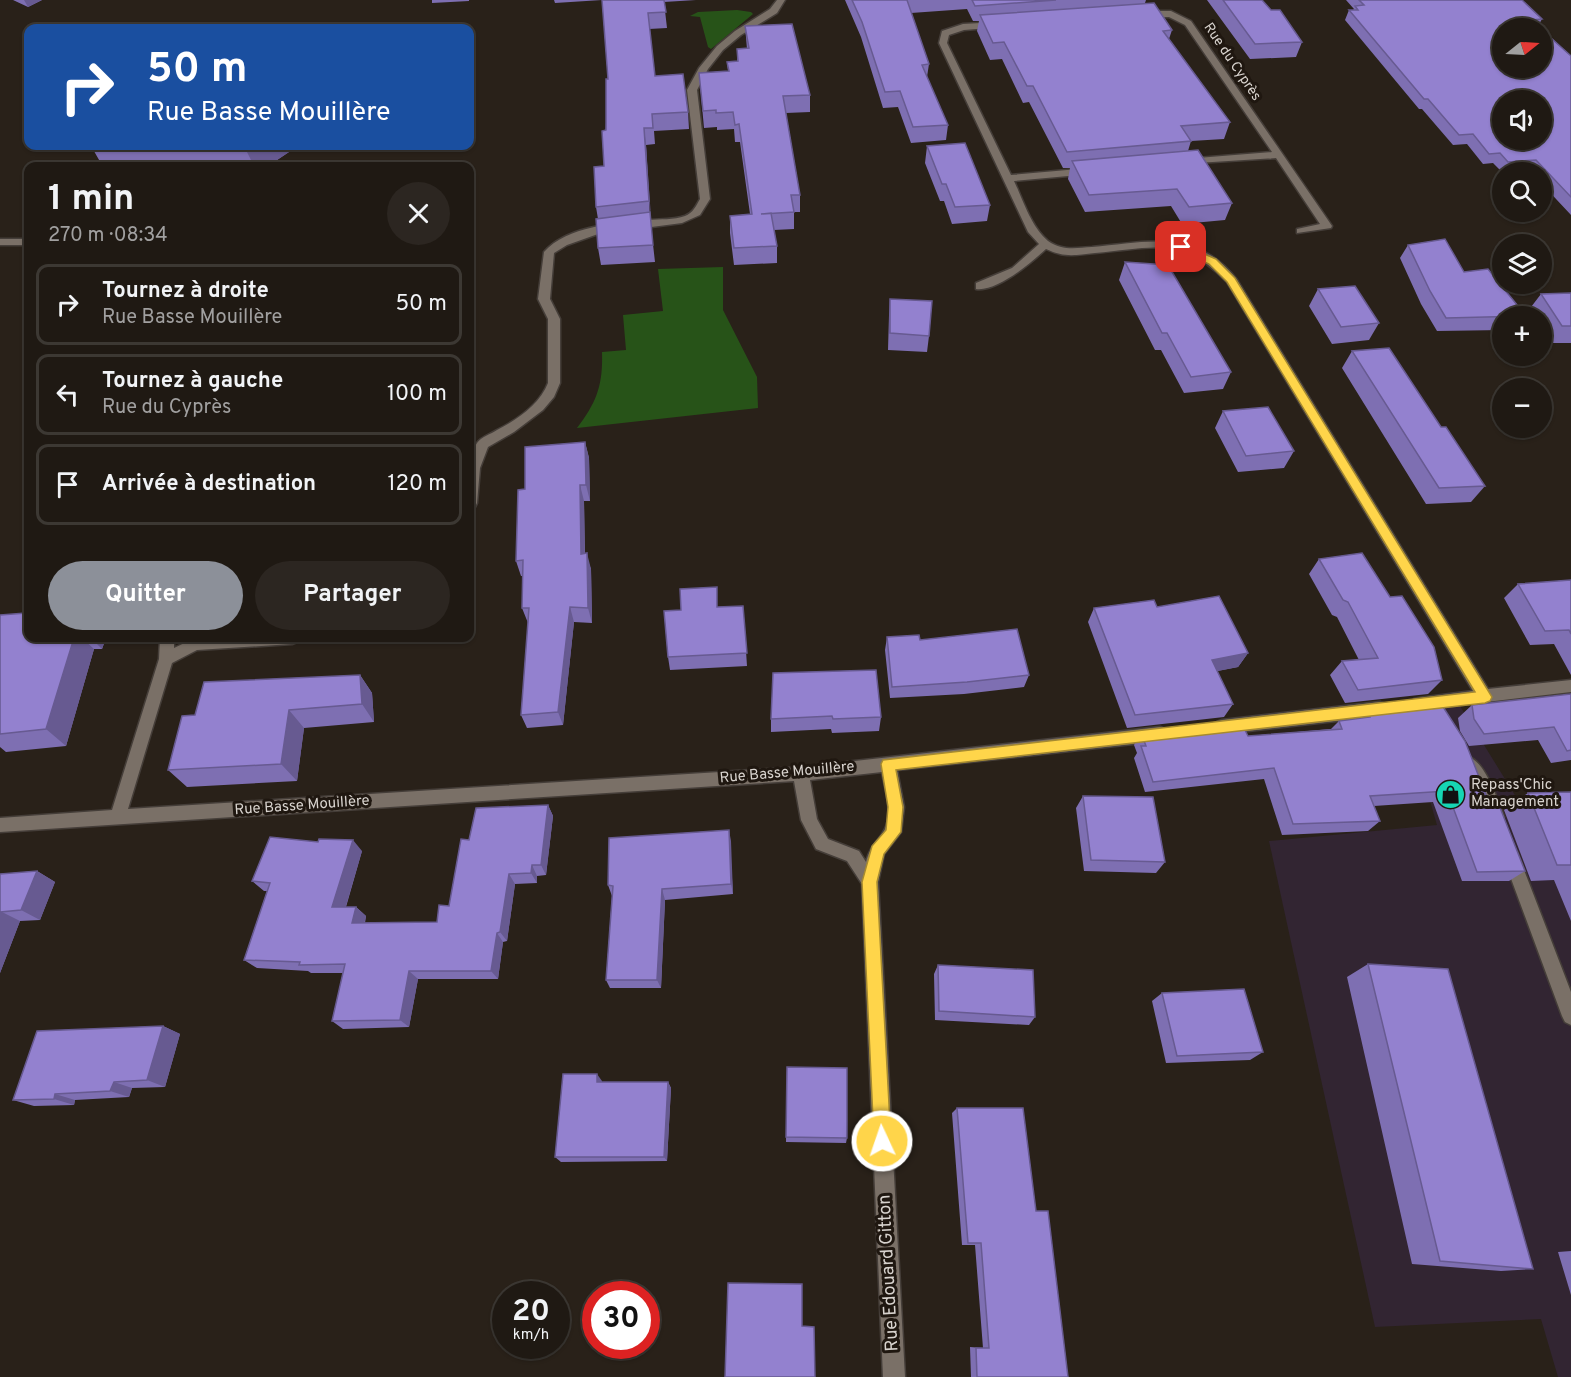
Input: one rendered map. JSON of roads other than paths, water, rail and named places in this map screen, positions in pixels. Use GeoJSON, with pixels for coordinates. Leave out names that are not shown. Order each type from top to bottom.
{"type":"FeatureCollection","features":[{"type":"Feature","properties":{"kind":"street"},"geometry":{"type":"LineString","coordinates":[[474,468],[483,444],[510,429],[539,407],[550,394],[554,383],[555,319],[544,299],[549,252],[561,243],[592,231],[682,220],[693,217],[700,210],[705,198],[692,90],[697,78],[733,36],[773,11],[781,0]]}},
{"type":"Feature","properties":{"kind":"street","name":"Rue du Cyprès"},"geometry":{"type":"LineString","coordinates":[[1132,14],[1172,14],[1188,23],[1327,226],[1301,231]]}},
{"type":"Feature","properties":{"kind":"street"},"geometry":{"type":"LineString","coordinates":[[1008,24],[963,27],[945,33],[943,43],[1033,232],[1045,244],[1064,253],[1168,243],[1193,251],[1213,261],[1231,280],[1485,697]]}},
{"type":"Feature","properties":{"kind":"street"},"geometry":{"type":"LineString","coordinates":[[1172,164],[1278,155]]}},
{"type":"Feature","properties":{"kind":"street"},"geometry":{"type":"LineString","coordinates":[[1007,178],[1101,170]]}},
{"type":"Feature","properties":{"kind":"street"},"geometry":{"type":"LineString","coordinates":[[0,242],[24,242]]}},
{"type":"Feature","properties":{"kind":"street"},"geometry":{"type":"LineString","coordinates":[[980,286],[1016,270],[1045,244]]}},
{"type":"Feature","properties":{"kind":"street"},"geometry":{"type":"LineString","coordinates":[[474,442],[483,444]]}},
{"type":"Feature","properties":{"kind":"street"},"geometry":{"type":"LineString","coordinates":[[118,818],[166,659],[167,642]]}},
{"type":"Feature","properties":{"kind":"street"},"geometry":{"type":"LineString","coordinates":[[166,659],[195,644],[227,642]]}},
{"type":"Feature","properties":{"kind":"street"},"geometry":{"type":"LineString","coordinates":[[1209,728],[1402,706],[1435,710],[1524,690],[1571,686]]}},
{"type":"Feature","properties":{"kind":"street","name":"Rue Basse Mouillère"},"geometry":{"type":"LineString","coordinates":[[0,825],[801,774],[1173,732]]}},
{"type":"Feature","properties":{"kind":"street"},"geometry":{"type":"LineString","coordinates":[[1463,753],[1486,790],[1571,1016]]}},
{"type":"Feature","properties":{"kind":"street","name":"Rue Edouard Gitton"},"geometry":{"type":"LineString","coordinates":[[888,764],[896,807],[893,832],[877,851],[870,882],[894,1377]]}},
{"type":"Feature","properties":{"kind":"street"},"geometry":{"type":"LineString","coordinates":[[801,774],[809,820],[822,844],[853,856],[870,882]]}},
{"type":"Feature","properties":{"kind":"place","name":"Repass'Chic Management"},"geometry":{"type":"Point","coordinates":[1450,794]}}]}
